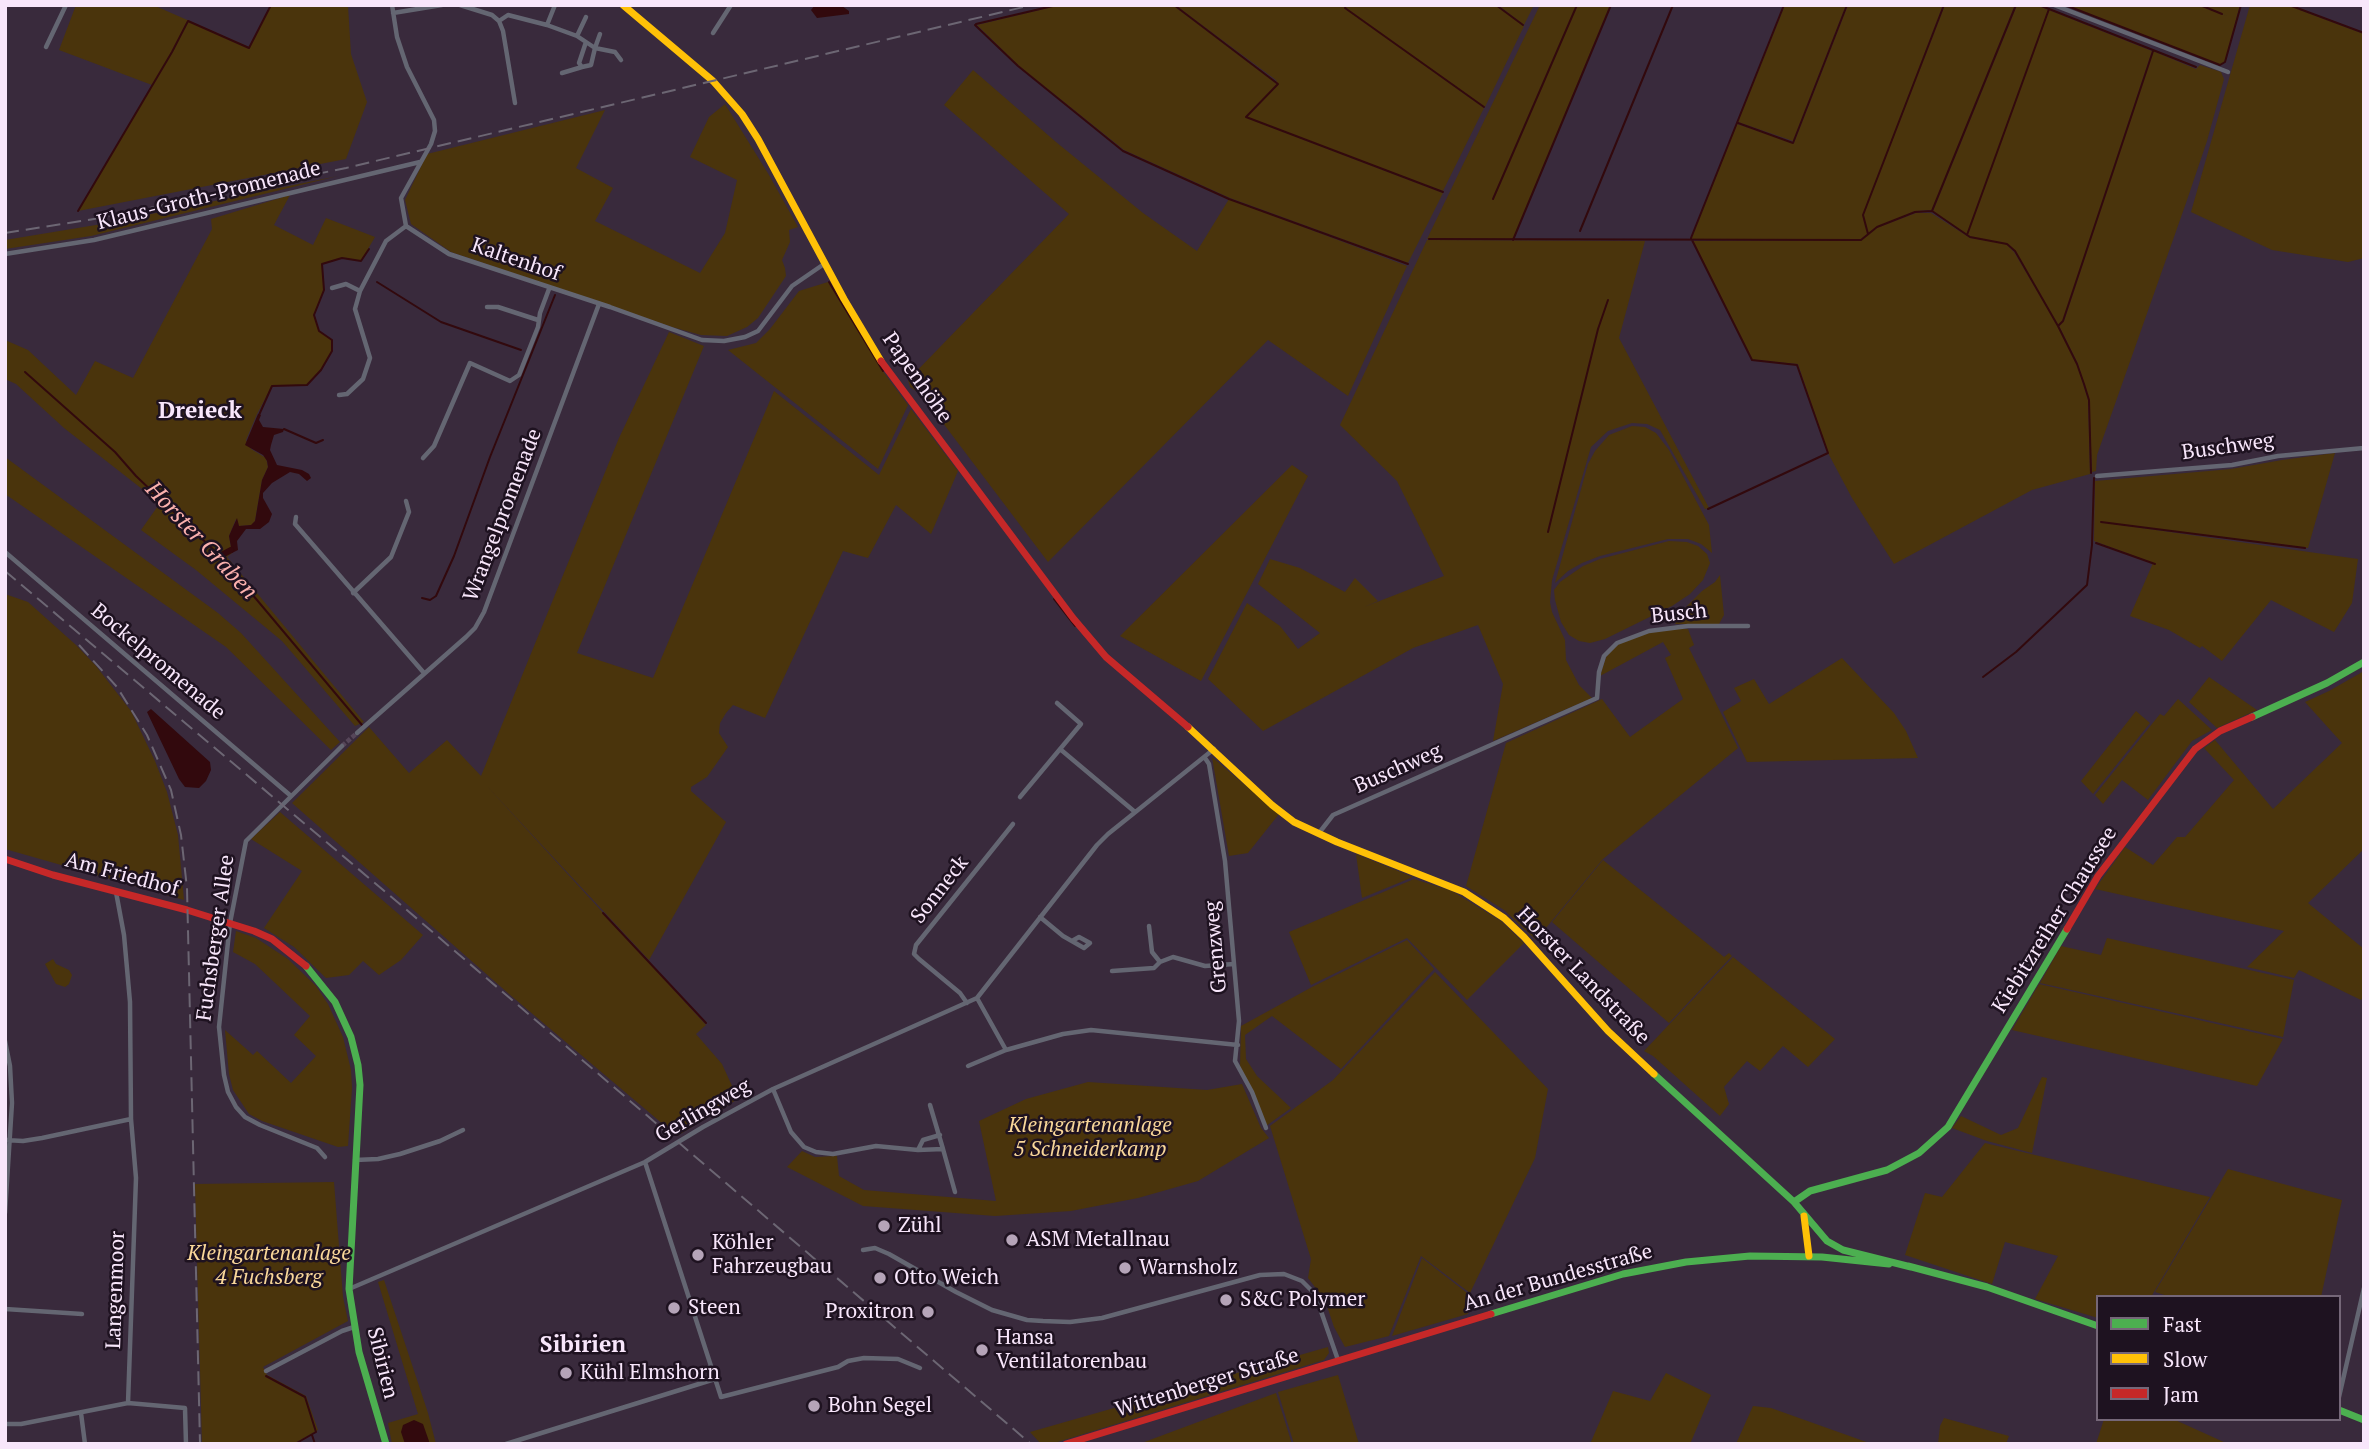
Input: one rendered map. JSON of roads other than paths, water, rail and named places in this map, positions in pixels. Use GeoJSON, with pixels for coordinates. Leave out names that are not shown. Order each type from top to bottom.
{"type":"FeatureCollection","features":[{"type":"Feature","properties":{"kind":"main road","name":"Papenhöhe"},"geometry":{"type":"LineString","coordinates":[[623,5],[695,65],[734,103],[758,139],[824,264],[889,374],[1085,633],[1106,657],[1142,690],[1214,749]]}},
{"type":"Feature","properties":{"kind":"main road","name":"Kiebitzreiher Chaussee"},"geometry":{"type":"LineString","coordinates":[[1794,1202],[1810,1191],[1887,1170],[1919,1153],[1948,1127],[2098,876],[2195,749],[2220,732],[2362,664]]}},
{"type":"Feature","properties":{"kind":"main road","name":"Horster Landstraße"},"geometry":{"type":"LineString","coordinates":[[1214,749],[1272,805],[1294,822],[1464,892],[1504,918],[1608,1031],[1794,1202],[1827,1241],[1843,1250],[1911,1267]]}},
{"type":"Feature","properties":{"kind":"main road","name":"Am Friedhof"},"geometry":{"type":"LineString","coordinates":[[5,859],[230,923],[272,939],[293,954],[314,974],[335,1002],[351,1037],[358,1065],[359,1107],[355,1160]]}},
{"type":"Feature","properties":{"kind":"main road","name":"Sibirien"},"geometry":{"type":"LineString","coordinates":[[355,1160],[349,1289],[359,1352],[386,1444]]}},
{"type":"Feature","properties":{"kind":"main road"},"geometry":{"type":"LineString","coordinates":[[1804,1216],[1810,1256]]}},
{"type":"Feature","properties":{"kind":"main road","name":"An der Bundesstraße"},"geometry":{"type":"LineString","coordinates":[[1357,1355],[1623,1275],[1686,1262],[1738,1257],[1810,1256],[1911,1267],[1987,1287],[2096,1325]]}},
{"type":"Feature","properties":{"kind":"main road","name":"Wittenberger Straße"},"geometry":{"type":"LineString","coordinates":[[1066,1444],[1357,1355]]}},
{"type":"Feature","properties":{"kind":"main road"},"geometry":{"type":"LineString","coordinates":[[2341,1411],[2364,1420]]}},
{"type":"Feature","properties":{"kind":"street"},"geometry":{"type":"LineString","coordinates":[[46,47],[66,5]]}},
{"type":"Feature","properties":{"kind":"street"},"geometry":{"type":"LineString","coordinates":[[339,395],[347,394],[363,379],[370,358],[355,309],[360,291],[386,241],[406,226],[401,198],[435,131],[434,120],[407,67],[397,37],[391,5]]}},
{"type":"Feature","properties":{"kind":"street"},"geometry":{"type":"LineString","coordinates":[[393,13],[442,5]]}},
{"type":"Feature","properties":{"kind":"street"},"geometry":{"type":"LineString","coordinates":[[460,5],[492,15],[499,21],[515,103]]}},
{"type":"Feature","properties":{"kind":"street"},"geometry":{"type":"LineString","coordinates":[[547,25],[555,5]]}},
{"type":"Feature","properties":{"kind":"street"},"geometry":{"type":"LineString","coordinates":[[713,33],[731,5]]}},
{"type":"Feature","properties":{"kind":"street"},"geometry":{"type":"LineString","coordinates":[[2054,5],[2228,72]]}},
{"type":"Feature","properties":{"kind":"street"},"geometry":{"type":"LineString","coordinates":[[499,21],[508,15],[547,25],[577,36],[595,48],[615,52],[621,60]]}},
{"type":"Feature","properties":{"kind":"street"},"geometry":{"type":"LineString","coordinates":[[577,36],[586,17]]}},
{"type":"Feature","properties":{"kind":"street"},"geometry":{"type":"LineString","coordinates":[[562,73],[591,65],[600,34]]}},
{"type":"Feature","properties":{"kind":"street"},"geometry":{"type":"LineString","coordinates":[[582,67],[579,63],[586,42]]}},
{"type":"Feature","properties":{"kind":"street","name":"Klaus-Groth-Promenade"},"geometry":{"type":"LineString","coordinates":[[5,254],[91,241],[420,162]]}},
{"type":"Feature","properties":{"kind":"street","name":"Kaltenhof"},"geometry":{"type":"LineString","coordinates":[[406,226],[449,254],[702,340],[724,341],[758,331],[792,286],[824,264]]}},
{"type":"Feature","properties":{"kind":"street"},"geometry":{"type":"LineString","coordinates":[[332,288],[346,284],[360,291]]}},
{"type":"Feature","properties":{"kind":"street"},"geometry":{"type":"LineString","coordinates":[[423,458],[434,446],[470,363],[510,381],[519,375],[538,327],[549,289]]}},
{"type":"Feature","properties":{"kind":"street","name":"Wrangelpromenade"},"geometry":{"type":"LineString","coordinates":[[357,733],[466,637],[484,612],[598,304]]}},
{"type":"Feature","properties":{"kind":"street"},"geometry":{"type":"LineString","coordinates":[[487,307],[498,307],[538,320]]}},
{"type":"Feature","properties":{"kind":"street","name":"Buschweg"},"geometry":{"type":"LineString","coordinates":[[2097,476],[2232,465],[2278,456],[2364,448]]}},
{"type":"Feature","properties":{"kind":"street"},"geometry":{"type":"LineString","coordinates":[[354,593],[391,557],[409,512],[406,501]]}},
{"type":"Feature","properties":{"kind":"street"},"geometry":{"type":"LineString","coordinates":[[296,517],[295,524],[424,673]]}},
{"type":"Feature","properties":{"kind":"street","name":"Bockelpromenade"},"geometry":{"type":"LineString","coordinates":[[5,552],[291,796]]}},
{"type":"Feature","properties":{"kind":"street","name":"Busch"},"geometry":{"type":"LineString","coordinates":[[1497,743],[1597,698],[1599,672],[1604,656],[1617,643],[1649,631],[1688,626],[1748,626]]}},
{"type":"Feature","properties":{"kind":"street"},"geometry":{"type":"LineString","coordinates":[[1020,797],[1081,724],[1057,704]]}},
{"type":"Feature","properties":{"kind":"street","name":"Buschweg"},"geometry":{"type":"LineString","coordinates":[[1318,834],[1334,816],[1497,743]]}},
{"type":"Feature","properties":{"kind":"street"},"geometry":{"type":"LineString","coordinates":[[291,796],[342,746]]}},
{"type":"Feature","properties":{"kind":"street"},"geometry":{"type":"LineString","coordinates":[[1060,749],[1135,812]]}},
{"type":"Feature","properties":{"kind":"street","name":"Gerlingweg"},"geometry":{"type":"LineString","coordinates":[[349,1289],[645,1162],[773,1089],[977,998],[1097,845],[1214,749]]}},
{"type":"Feature","properties":{"kind":"street","name":"Grenzweg"},"geometry":{"type":"LineString","coordinates":[[1205,758],[1209,764],[1225,861],[1239,1021],[1236,1061],[1266,1128]]}},
{"type":"Feature","properties":{"kind":"street","name":"Fuchsberger Allee"},"geometry":{"type":"LineString","coordinates":[[291,796],[246,841],[230,923],[219,1027],[220,1051],[228,1092],[245,1117],[317,1148],[325,1157]]}},
{"type":"Feature","properties":{"kind":"street","name":"Sonneck"},"geometry":{"type":"LineString","coordinates":[[967,1003],[960,993],[914,954],[916,946],[1013,824]]}},
{"type":"Feature","properties":{"kind":"street","name":"Langenmoor"},"geometry":{"type":"LineString","coordinates":[[116,892],[124,935],[130,1002],[131,1119],[136,1178],[128,1403]]}},
{"type":"Feature","properties":{"kind":"street"},"geometry":{"type":"LineString","coordinates":[[1040,917],[1072,941]]}},
{"type":"Feature","properties":{"kind":"street"},"geometry":{"type":"LineString","coordinates":[[1149,926],[1152,952],[1160,962]]}},
{"type":"Feature","properties":{"kind":"street"},"geometry":{"type":"LineString","coordinates":[[1112,971],[1154,968],[1160,962],[1173,957],[1205,966],[1234,964]]}},
{"type":"Feature","properties":{"kind":"street"},"geometry":{"type":"LineString","coordinates":[[977,998],[1006,1050]]}},
{"type":"Feature","properties":{"kind":"street"},"geometry":{"type":"LineString","coordinates":[[968,1066],[1006,1050],[1063,1034],[1091,1030],[1238,1045]]}},
{"type":"Feature","properties":{"kind":"street"},"geometry":{"type":"LineString","coordinates":[[5,1041],[12,1082],[5,1213]]}},
{"type":"Feature","properties":{"kind":"street"},"geometry":{"type":"LineString","coordinates":[[773,1089],[795,1138],[804,1147],[816,1152],[833,1154],[876,1146],[918,1150],[943,1149]]}},
{"type":"Feature","properties":{"kind":"street"},"geometry":{"type":"LineString","coordinates":[[930,1105],[955,1192]]}},
{"type":"Feature","properties":{"kind":"street"},"geometry":{"type":"LineString","coordinates":[[8,1140],[23,1141],[131,1119]]}},
{"type":"Feature","properties":{"kind":"street"},"geometry":{"type":"LineString","coordinates":[[355,1160],[400,1154],[463,1130]]}},
{"type":"Feature","properties":{"kind":"street"},"geometry":{"type":"LineString","coordinates":[[918,1150],[923,1140],[940,1135]]}},
{"type":"Feature","properties":{"kind":"street"},"geometry":{"type":"LineString","coordinates":[[645,1162],[721,1397],[864,1358],[898,1359],[920,1368]]}},
{"type":"Feature","properties":{"kind":"street"},"geometry":{"type":"LineString","coordinates":[[863,1250],[875,1248],[888,1254],[992,1310],[1027,1320],[1043,1321],[1102,1318],[1258,1275],[1283,1274],[1302,1281],[1315,1294],[1339,1361]]}},
{"type":"Feature","properties":{"kind":"street"},"geometry":{"type":"LineString","coordinates":[[2341,1388],[2364,1288]]}},
{"type":"Feature","properties":{"kind":"street"},"geometry":{"type":"LineString","coordinates":[[5,1309],[82,1314]]}},
{"type":"Feature","properties":{"kind":"street"},"geometry":{"type":"LineString","coordinates":[[266,1371],[342,1331],[355,1327]]}},
{"type":"Feature","properties":{"kind":"street"},"geometry":{"type":"LineString","coordinates":[[506,1444],[715,1379]]}},
{"type":"Feature","properties":{"kind":"street"},"geometry":{"type":"LineString","coordinates":[[5,1424],[21,1424],[128,1403],[185,1408],[186,1444]]}},
{"type":"Feature","properties":{"kind":"street"},"geometry":{"type":"LineString","coordinates":[[81,1413],[85,1444]]}},
{"type":"Feature","properties":{"kind":"waterway"},"geometry":{"type":"LineString","coordinates":[[78,211],[188,21],[249,48],[271,5]]}},
{"type":"Feature","properties":{"kind":"waterway"},"geometry":{"type":"LineString","coordinates":[[976,24],[1057,5]]}},
{"type":"Feature","properties":{"kind":"waterway"},"geometry":{"type":"LineString","coordinates":[[1174,5],[1278,84],[1246,117],[1443,192]]}},
{"type":"Feature","properties":{"kind":"waterway"},"geometry":{"type":"LineString","coordinates":[[1346,5],[1345,8],[1484,107]]}},
{"type":"Feature","properties":{"kind":"waterway"},"geometry":{"type":"LineString","coordinates":[[1496,5],[1523,25]]}},
{"type":"Feature","properties":{"kind":"waterway"},"geometry":{"type":"LineString","coordinates":[[1493,199],[1577,5]]}},
{"type":"Feature","properties":{"kind":"waterway"},"geometry":{"type":"LineString","coordinates":[[1513,240],[1611,5]]}},
{"type":"Feature","properties":{"kind":"waterway"},"geometry":{"type":"LineString","coordinates":[[1580,231],[1673,5]]}},
{"type":"Feature","properties":{"kind":"waterway"},"geometry":{"type":"LineString","coordinates":[[1691,238],[1784,5]]}},
{"type":"Feature","properties":{"kind":"waterway"},"geometry":{"type":"LineString","coordinates":[[1738,123],[1793,143],[1847,5]]}},
{"type":"Feature","properties":{"kind":"waterway"},"geometry":{"type":"LineString","coordinates":[[1868,234],[1863,215],[1944,5]]}},
{"type":"Feature","properties":{"kind":"waterway"},"geometry":{"type":"LineString","coordinates":[[1932,211],[2016,5]]}},
{"type":"Feature","properties":{"kind":"waterway"},"geometry":{"type":"LineString","coordinates":[[2039,5],[2196,67]]}},
{"type":"Feature","properties":{"kind":"waterway"},"geometry":{"type":"LineString","coordinates":[[2065,5],[2220,65],[2225,62],[2241,5]]}},
{"type":"Feature","properties":{"kind":"waterway"},"geometry":{"type":"LineString","coordinates":[[2200,5],[2222,14]]}},
{"type":"Feature","properties":{"kind":"waterway"},"geometry":{"type":"LineString","coordinates":[[2289,5],[2364,33]]}},
{"type":"Feature","properties":{"kind":"waterway"},"geometry":{"type":"LineString","coordinates":[[1967,235],[2049,9]]}},
{"type":"Feature","properties":{"kind":"waterway"},"geometry":{"type":"LineString","coordinates":[[975,25],[1018,66],[1123,151],[1229,199],[1408,264]]}},
{"type":"Feature","properties":{"kind":"waterway"},"geometry":{"type":"LineString","coordinates":[[2058,326],[2063,321],[2153,51]]}},
{"type":"Feature","properties":{"kind":"waterway"},"geometry":{"type":"LineString","coordinates":[[1429,239],[1861,240],[1877,227],[1915,212],[1932,211],[1970,237],[2007,244],[2015,251],[2058,326],[2084,384],[2089,400],[2091,473]]}},
{"type":"Feature","properties":{"kind":"waterway"},"geometry":{"type":"LineString","coordinates":[[1692,240],[1752,360],[1797,365],[1828,453],[1708,509]]}},
{"type":"Feature","properties":{"kind":"waterway"},"geometry":{"type":"LineString","coordinates":[[259,415],[272,386],[307,385],[321,370],[332,351],[332,340],[319,331],[314,315],[324,290],[322,264],[342,258],[361,261],[369,249]]}},
{"type":"Feature","properties":{"kind":"waterway"},"geometry":{"type":"LineString","coordinates":[[377,282],[441,322],[521,350]]}},
{"type":"Feature","properties":{"kind":"waterway"},"geometry":{"type":"LineString","coordinates":[[829,282],[883,371]]}},
{"type":"Feature","properties":{"kind":"waterway"},"geometry":{"type":"LineString","coordinates":[[422,598],[430,600],[436,596],[454,556],[490,457],[555,295]]}},
{"type":"Feature","properties":{"kind":"waterway"},"geometry":{"type":"LineString","coordinates":[[1548,532],[1598,329],[1608,300]]}},
{"type":"Feature","properties":{"kind":"waterway","name":"Horster Graben"},"geometry":{"type":"LineString","coordinates":[[25,372],[115,452],[136,476],[220,556],[362,725]]}},
{"type":"Feature","properties":{"kind":"waterway"},"geometry":{"type":"LineString","coordinates":[[284,429],[316,443],[323,440]]}},
{"type":"Feature","properties":{"kind":"waterway"},"geometry":{"type":"LineString","coordinates":[[1983,677],[2016,652],[2087,585],[2092,545],[2094,478]]}},
{"type":"Feature","properties":{"kind":"waterway"},"geometry":{"type":"LineString","coordinates":[[2101,522],[2305,548]]}},
{"type":"Feature","properties":{"kind":"waterway"},"geometry":{"type":"LineString","coordinates":[[2096,543],[2155,564]]}},
{"type":"Feature","properties":{"kind":"waterway"},"geometry":{"type":"LineString","coordinates":[[220,556],[231,550]]}},
{"type":"Feature","properties":{"kind":"waterway"},"geometry":{"type":"LineString","coordinates":[[1054,599],[1075,626]]}},
{"type":"Feature","properties":{"kind":"waterway"},"geometry":{"type":"LineString","coordinates":[[603,913],[706,1023]]}},
{"type":"Feature","properties":{"kind":"waterway"},"geometry":{"type":"LineString","coordinates":[[266,1376],[305,1397],[316,1432],[295,1444]]}},
{"type":"Feature","properties":{"kind":"waterway"},"geometry":{"type":"LineString","coordinates":[[312,1435],[315,1444]]}},
{"type":"Feature","properties":{"kind":"tunnel"},"geometry":{"type":"LineString","coordinates":[[342,746],[357,733]]}},
{"type":"Feature","properties":{"kind":"railway"},"geometry":{"type":"LineString","coordinates":[[5,233],[100,218],[346,168],[1032,5]]}},
{"type":"Feature","properties":{"kind":"railway"},"geometry":{"type":"LineString","coordinates":[[5,571],[401,905],[1031,1444]]}},
{"type":"Feature","properties":{"kind":"railway"},"geometry":{"type":"LineString","coordinates":[[79,645],[117,687],[147,735],[171,790],[181,835],[187,888],[200,1444]]}},
{"type":"Feature","properties":{"kind":"place","name":"Zühl"},"geometry":{"type":"Point","coordinates":[884,1226]}},
{"type":"Feature","properties":{"kind":"place","name":"ASM Metallnau"},"geometry":{"type":"Point","coordinates":[1012,1240]}},
{"type":"Feature","properties":{"kind":"place","name":"Köhler Fahrzeugbau"},"geometry":{"type":"Point","coordinates":[698,1255]}},
{"type":"Feature","properties":{"kind":"place","name":"Warnsholz"},"geometry":{"type":"Point","coordinates":[1125,1268]}},
{"type":"Feature","properties":{"kind":"place","name":"Otto Weich"},"geometry":{"type":"Point","coordinates":[880,1278]}},
{"type":"Feature","properties":{"kind":"place","name":"S&C Polymer"},"geometry":{"type":"Point","coordinates":[1226,1300]}},
{"type":"Feature","properties":{"kind":"place","name":"Steen"},"geometry":{"type":"Point","coordinates":[674,1308]}},
{"type":"Feature","properties":{"kind":"place","name":"Proxitron"},"geometry":{"type":"Point","coordinates":[928,1312]}},
{"type":"Feature","properties":{"kind":"place","name":"Hansa Ventilatorenbau"},"geometry":{"type":"Point","coordinates":[982,1350]}},
{"type":"Feature","properties":{"kind":"place","name":"Kühl Elmshorn"},"geometry":{"type":"Point","coordinates":[566,1373]}},
{"type":"Feature","properties":{"kind":"place","name":"Bohn Segel"},"geometry":{"type":"Point","coordinates":[814,1406]}},
{"type":"Feature","properties":{"kind":"district","name":"Dreieck"},"geometry":{"type":"Point","coordinates":[200,411]}},
{"type":"Feature","properties":{"kind":"district","name":"Sibirien"},"geometry":{"type":"Point","coordinates":[583,1345]}},
{"type":"Feature","properties":{"kind":"park label","name":"Kleingartenanlage 5 Schneiderkamp"},"geometry":{"type":"Point","coordinates":[1090,1138]}},
{"type":"Feature","properties":{"kind":"park label","name":"Kleingartenanlage 4 Fuchsberg"},"geometry":{"type":"Point","coordinates":[269,1266]}}]}
